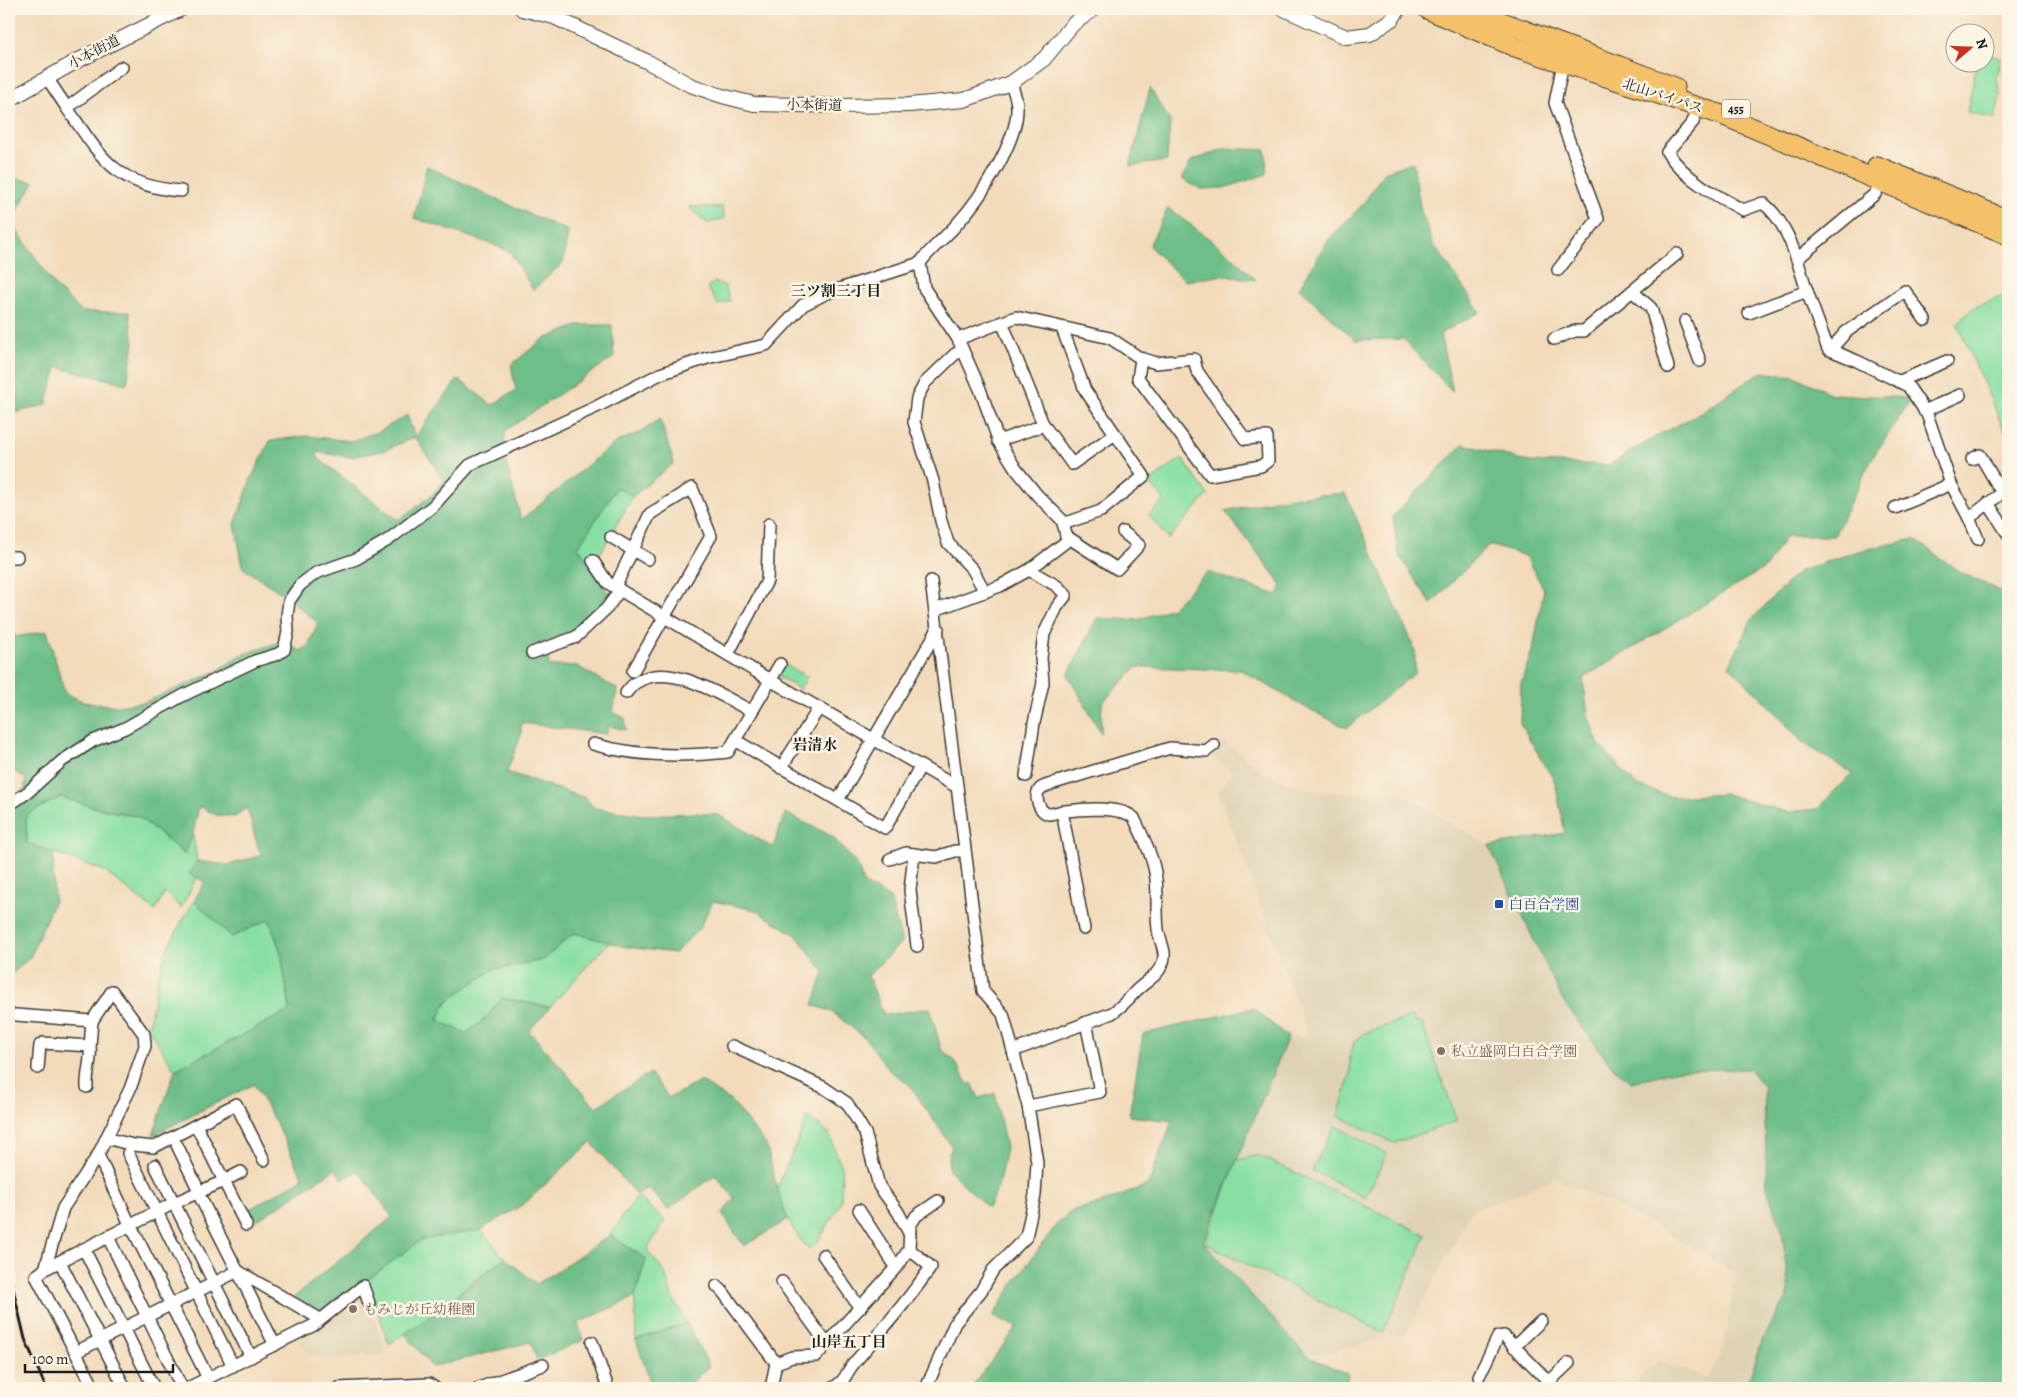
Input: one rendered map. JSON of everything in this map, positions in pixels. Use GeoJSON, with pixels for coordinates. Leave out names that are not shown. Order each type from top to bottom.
{"type":"FeatureCollection","features":[{"type":"Feature","properties":{"kind":"highway","name":"北山バイパス"},"geometry":{"type":"LineString","coordinates":[[1427,9],[1515,47],[1722,115],[2008,235]]}},
{"type":"Feature","properties":{"kind":"highway","name":"北山バイパス"},"geometry":{"type":"LineString","coordinates":[[1468,9],[1732,108],[2008,220]]}},
{"type":"Feature","properties":{"kind":"street","name":"小本街道"},"geometry":{"type":"LineString","coordinates":[[9,100],[47,78],[181,9]]}},
{"type":"Feature","properties":{"kind":"street","name":"小本街道"},"geometry":{"type":"LineString","coordinates":[[522,9],[554,17],[588,32],[690,85],[754,104],[850,106],[938,103],[964,100],[1011,83],[1044,59],[1073,24],[1094,9]]}},
{"type":"Feature","properties":{"kind":"street"},"geometry":{"type":"LineString","coordinates":[[1284,9],[1346,37],[1370,34],[1392,19],[1399,9]]}},
{"type":"Feature","properties":{"kind":"street"},"geometry":{"type":"LineString","coordinates":[[1558,270],[1598,219],[1555,103],[1563,63]]}},
{"type":"Feature","properties":{"kind":"street"},"geometry":{"type":"LineString","coordinates":[[67,108],[122,67]]}},
{"type":"Feature","properties":{"kind":"street"},"geometry":{"type":"LineString","coordinates":[[47,78],[110,166],[126,178],[162,190],[181,191]]}},
{"type":"Feature","properties":{"kind":"street"},"geometry":{"type":"LineString","coordinates":[[9,805],[28,792],[62,761],[93,741],[125,728],[184,695],[255,661],[278,654],[284,650],[288,632],[287,616],[290,601],[300,585],[316,573],[356,559],[388,540],[432,506],[470,464],[596,407],[660,374],[715,356],[766,345],[802,305],[827,293],[920,263],[927,253],[958,224],[990,180],[1008,143],[1014,124],[1017,106],[1011,83]]}},
{"type":"Feature","properties":{"kind":"street"},"geometry":{"type":"LineString","coordinates":[[1698,107],[1693,122],[1667,152],[1694,181],[1726,202],[1743,210],[1763,203],[1772,210],[1786,233],[1797,259],[1828,349],[1908,386],[1927,414],[1951,484],[1978,538]]}},
{"type":"Feature","properties":{"kind":"street"},"geometry":{"type":"LineString","coordinates":[[1797,259],[1875,194],[1881,182]]}},
{"type":"Feature","properties":{"kind":"street"},"geometry":{"type":"LineString","coordinates":[[1554,339],[1575,331],[1584,331],[1677,254]]}},
{"type":"Feature","properties":{"kind":"street"},"geometry":{"type":"LineString","coordinates":[[920,263],[924,288],[960,345],[980,389],[998,441],[1016,469],[1064,524],[1067,541],[1029,570],[985,592],[935,610]]}},
{"type":"Feature","properties":{"kind":"street"},"geometry":{"type":"LineString","coordinates":[[1632,291],[1651,308],[1668,367]]}},
{"type":"Feature","properties":{"kind":"street"},"geometry":{"type":"LineString","coordinates":[[1749,313],[1807,291]]}},
{"type":"Feature","properties":{"kind":"street"},"geometry":{"type":"LineString","coordinates":[[1830,350],[1846,332],[1905,291],[1925,320]]}},
{"type":"Feature","properties":{"kind":"street"},"geometry":{"type":"LineString","coordinates":[[985,592],[972,570],[948,543],[941,521],[933,481],[914,422],[917,398],[925,383],[954,354],[960,345],[1002,322],[1016,317],[1110,338],[1141,359],[1156,362],[1194,359],[1196,372],[1245,439],[1267,437],[1268,461],[1261,466],[1210,474],[1138,378],[1141,359]]}},
{"type":"Feature","properties":{"kind":"street"},"geometry":{"type":"LineString","coordinates":[[1685,321],[1700,361]]}},
{"type":"Feature","properties":{"kind":"street"},"geometry":{"type":"LineString","coordinates":[[1002,322],[1044,425],[1072,464],[1115,434]]}},
{"type":"Feature","properties":{"kind":"street"},"geometry":{"type":"LineString","coordinates":[[1062,328],[1085,390],[1144,476],[1101,511],[1064,524]]}},
{"type":"Feature","properties":{"kind":"street"},"geometry":{"type":"LineString","coordinates":[[1900,381],[1947,361]]}},
{"type":"Feature","properties":{"kind":"street"},"geometry":{"type":"LineString","coordinates":[[1924,411],[1960,395]]}},
{"type":"Feature","properties":{"kind":"street"},"geometry":{"type":"LineString","coordinates":[[998,441],[1044,425]]}},
{"type":"Feature","properties":{"kind":"street"},"geometry":{"type":"LineString","coordinates":[[1969,518],[2002,492],[1980,455],[1972,458]]}},
{"type":"Feature","properties":{"kind":"street"},"geometry":{"type":"LineString","coordinates":[[1895,508],[1951,484]]}},
{"type":"Feature","properties":{"kind":"street"},"geometry":{"type":"LineString","coordinates":[[532,653],[576,636],[606,608],[618,589],[633,550],[650,514],[692,488],[711,536],[633,671]]}},
{"type":"Feature","properties":{"kind":"street"},"geometry":{"type":"LineString","coordinates":[[1988,503],[2008,534]]}},
{"type":"Feature","properties":{"kind":"street"},"geometry":{"type":"LineString","coordinates":[[728,654],[767,581],[769,524]]}},
{"type":"Feature","properties":{"kind":"street"},"geometry":{"type":"LineString","coordinates":[[1066,536],[1117,569],[1139,545],[1123,532]]}},
{"type":"Feature","properties":{"kind":"street"},"geometry":{"type":"LineString","coordinates":[[612,537],[648,559]]}},
{"type":"Feature","properties":{"kind":"street"},"geometry":{"type":"LineString","coordinates":[[593,561],[608,583],[770,680],[957,787]]}},
{"type":"Feature","properties":{"kind":"street"},"geometry":{"type":"LineString","coordinates":[[1026,776],[1042,683],[1040,658],[1044,634],[1057,607],[1066,595],[1057,586],[1029,570]]}},
{"type":"Feature","properties":{"kind":"street"},"geometry":{"type":"LineString","coordinates":[[926,1388],[955,1323],[981,1291],[993,1270],[1026,1237],[1037,1178],[1036,1150],[1028,1106],[1014,1051],[1002,1014],[983,991],[931,581]]}},
{"type":"Feature","properties":{"kind":"street"},"geometry":{"type":"LineString","coordinates":[[838,800],[938,629]]}},
{"type":"Feature","properties":{"kind":"street"},"geometry":{"type":"LineString","coordinates":[[593,744],[632,753],[666,756],[728,752],[780,664]]}},
{"type":"Feature","properties":{"kind":"street"},"geometry":{"type":"LineString","coordinates":[[626,693],[637,682],[663,676],[694,681],[751,711]]}},
{"type":"Feature","properties":{"kind":"street"},"geometry":{"type":"LineString","coordinates":[[781,768],[819,708]]}},
{"type":"Feature","properties":{"kind":"street"},"geometry":{"type":"LineString","coordinates":[[734,740],[885,828],[920,767]]}},
{"type":"Feature","properties":{"kind":"street"},"geometry":{"type":"LineString","coordinates":[[1014,1051],[1112,1013],[1125,1004],[1134,992],[1154,976],[1163,964],[1164,947],[1158,930],[1154,866],[1134,818],[1129,814],[1084,809],[1051,814],[1044,812],[1039,806],[1037,797],[1041,788],[1170,748],[1206,751],[1214,745]]}},
{"type":"Feature","properties":{"kind":"street"},"geometry":{"type":"LineString","coordinates":[[1062,811],[1084,929]]}},
{"type":"Feature","properties":{"kind":"street"},"geometry":{"type":"LineString","coordinates":[[890,859],[906,853],[936,857],[955,851],[964,851]]}},
{"type":"Feature","properties":{"kind":"street"},"geometry":{"type":"LineString","coordinates":[[914,854],[910,890],[917,946]]}},
{"type":"Feature","properties":{"kind":"street"},"geometry":{"type":"LineString","coordinates":[[45,1269],[63,1208],[98,1154],[130,1089],[145,1046],[144,1034],[112,991],[92,1021],[87,1087]]}},
{"type":"Feature","properties":{"kind":"street"},"geometry":{"type":"LineString","coordinates":[[16,1015],[92,1021]]}},
{"type":"Feature","properties":{"kind":"street"},"geometry":{"type":"LineString","coordinates":[[1028,1106],[1100,1092],[1086,1022]]}},
{"type":"Feature","properties":{"kind":"street"},"geometry":{"type":"LineString","coordinates":[[38,1068],[40,1046],[42,1043],[90,1046]]}},
{"type":"Feature","properties":{"kind":"street"},"geometry":{"type":"LineString","coordinates":[[732,1046],[823,1087],[843,1099],[865,1133],[879,1186],[898,1212],[910,1234]]}},
{"type":"Feature","properties":{"kind":"street"},"geometry":{"type":"LineString","coordinates":[[106,1138],[133,1145],[154,1147],[236,1104],[263,1161]]}},
{"type":"Feature","properties":{"kind":"street"},"geometry":{"type":"LineString","coordinates":[[199,1131],[246,1225]]}},
{"type":"Feature","properties":{"kind":"street"},"geometry":{"type":"LineString","coordinates":[[177,1145],[198,1192],[275,1345]]}},
{"type":"Feature","properties":{"kind":"street"},"geometry":{"type":"LineString","coordinates":[[128,1153],[233,1366]]}},
{"type":"Feature","properties":{"kind":"street"},"geometry":{"type":"LineString","coordinates":[[98,1154],[208,1378]]}},
{"type":"Feature","properties":{"kind":"street"},"geometry":{"type":"LineString","coordinates":[[155,1165],[251,1357]]}},
{"type":"Feature","properties":{"kind":"street"},"geometry":{"type":"LineString","coordinates":[[94,1388],[36,1276],[45,1269],[174,1203],[241,1172]]}},
{"type":"Feature","properties":{"kind":"street"},"geometry":{"type":"LineString","coordinates":[[776,1363],[792,1357],[816,1356],[910,1249],[910,1226],[916,1216],[938,1201]]}},
{"type":"Feature","properties":{"kind":"street"},"geometry":{"type":"LineString","coordinates":[[859,1210],[896,1267]]}},
{"type":"Feature","properties":{"kind":"street"},"geometry":{"type":"LineString","coordinates":[[108,1237],[182,1388]]}},
{"type":"Feature","properties":{"kind":"street"},"geometry":{"type":"LineString","coordinates":[[84,1249],[154,1388]]}},
{"type":"Feature","properties":{"kind":"street"},"geometry":{"type":"LineString","coordinates":[[833,1388],[844,1381],[853,1364],[914,1292],[931,1267],[910,1249]]}},
{"type":"Feature","properties":{"kind":"street"},"geometry":{"type":"LineString","coordinates":[[823,1255],[860,1308]]}},
{"type":"Feature","properties":{"kind":"street"},"geometry":{"type":"LineString","coordinates":[[60,1262],[125,1388]]}},
{"type":"Feature","properties":{"kind":"street"},"geometry":{"type":"LineString","coordinates":[[76,1352],[238,1271]]}},
{"type":"Feature","properties":{"kind":"street"},"geometry":{"type":"LineString","coordinates":[[238,1271],[320,1319]]}},
{"type":"Feature","properties":{"kind":"street"},"geometry":{"type":"LineString","coordinates":[[782,1282],[827,1344]]}},
{"type":"Feature","properties":{"kind":"street"},"geometry":{"type":"LineString","coordinates":[[188,1388],[314,1325],[363,1286],[369,1303]]}},
{"type":"Feature","properties":{"kind":"street"},"geometry":{"type":"LineString","coordinates":[[716,1286],[723,1292],[776,1363],[771,1388]]}},
{"type":"Feature","properties":{"kind":"street"},"geometry":{"type":"LineString","coordinates":[[1514,1346],[1541,1321]]}},
{"type":"Feature","properties":{"kind":"street"},"geometry":{"type":"LineString","coordinates":[[1479,1376],[1498,1337],[1504,1336],[1552,1385],[1569,1362]]}},
{"type":"Feature","properties":{"kind":"street"},"geometry":{"type":"LineString","coordinates":[[592,1342],[608,1388]]}},
{"type":"Feature","properties":{"kind":"street"},"geometry":{"type":"LineString","coordinates":[[479,1388],[543,1365]]}},
{"type":"Feature","properties":{"kind":"street"},"geometry":{"type":"LineString","coordinates":[[338,1388],[429,1384],[435,1388]]}},
{"type":"Feature","properties":{"kind":"shaded area","name":"私立盛岡白百合学園"},"geometry":{"type":"Polygon","coordinates":[[[1224,740],[1265,774],[1301,789],[1328,792],[1400,794],[1489,846],[1564,1003],[1631,1082],[1678,1070],[1749,1069],[1764,1087],[1767,1188],[1782,1230],[1789,1294],[1764,1336],[1746,1388],[1628,1388],[1659,1361],[1707,1378],[1724,1348],[1735,1274],[1652,1224],[1556,1178],[1471,1211],[1406,1334],[1307,1356],[1203,1242],[1288,1037],[1309,1037],[1218,790],[1232,772],[1211,757],[1224,740]]]}},
{"type":"Feature","properties":{"kind":"shaded area","name":"もみじが丘幼稚園"},"geometry":{"type":"Polygon","coordinates":[[[362,1291],[387,1352],[377,1356],[364,1355],[343,1359],[309,1356],[297,1337],[362,1291]]]}},
{"type":"Feature","properties":{"kind":"green space"},"geometry":{"type":"Polygon","coordinates":[[[1994,56],[2001,58],[1997,78],[2000,96],[1995,119],[1967,112],[1975,72],[1994,72],[1994,56]]]}},
{"type":"Feature","properties":{"kind":"green space"},"geometry":{"type":"Polygon","coordinates":[[[1150,88],[1170,121],[1167,161],[1130,166],[1150,88]]]}},
{"type":"Feature","properties":{"kind":"green space"},"geometry":{"type":"Polygon","coordinates":[[[1226,148],[1266,150],[1267,174],[1224,188],[1201,189],[1182,179],[1191,161],[1226,148]]]}},
{"type":"Feature","properties":{"kind":"green space"},"geometry":{"type":"Polygon","coordinates":[[[1413,162],[1420,207],[1432,242],[1480,312],[1440,334],[1453,392],[1403,339],[1355,340],[1299,288],[1329,239],[1364,203],[1384,172],[1413,162]]]}},
{"type":"Feature","properties":{"kind":"green space"},"geometry":{"type":"Polygon","coordinates":[[[427,166],[568,231],[563,263],[533,290],[510,252],[414,218],[427,166]]]}},
{"type":"Feature","properties":{"kind":"green space"},"geometry":{"type":"Polygon","coordinates":[[[10,177],[34,182],[11,222],[55,286],[82,312],[129,312],[134,343],[127,384],[57,367],[46,405],[9,414],[10,177]]]}},
{"type":"Feature","properties":{"kind":"green space"},"geometry":{"type":"Polygon","coordinates":[[[689,207],[722,207],[724,219],[707,223],[689,207]]]}},
{"type":"Feature","properties":{"kind":"green space"},"geometry":{"type":"Polygon","coordinates":[[[1168,208],[1232,256],[1256,280],[1223,275],[1185,281],[1149,246],[1168,208]]]}},
{"type":"Feature","properties":{"kind":"green space"},"geometry":{"type":"Polygon","coordinates":[[[715,282],[725,286],[730,301],[718,305],[707,287],[715,282]]]}},
{"type":"Feature","properties":{"kind":"green space"},"geometry":{"type":"Polygon","coordinates":[[[2008,294],[2008,429],[2004,430],[1957,323],[1973,308],[2008,294]]]}},
{"type":"Feature","properties":{"kind":"green space"},"geometry":{"type":"Polygon","coordinates":[[[579,325],[612,325],[614,357],[505,431],[504,453],[521,520],[616,442],[639,433],[660,419],[674,463],[633,496],[617,487],[578,547],[610,596],[597,611],[571,633],[529,649],[534,658],[548,654],[549,666],[577,666],[617,689],[613,713],[625,718],[626,730],[609,726],[606,734],[521,723],[521,735],[507,772],[586,798],[594,808],[644,815],[696,813],[719,815],[773,848],[785,813],[832,836],[858,866],[863,883],[890,898],[902,942],[868,976],[884,1015],[930,1008],[941,1049],[955,1061],[968,1085],[972,1083],[979,1098],[995,1093],[1006,1148],[998,1187],[988,1208],[949,1170],[948,1157],[952,1147],[909,1084],[890,1071],[865,1038],[832,1012],[813,1005],[824,972],[796,935],[755,910],[713,901],[699,929],[675,953],[626,947],[574,933],[543,960],[492,970],[447,1001],[438,1020],[466,1033],[485,1019],[502,998],[550,1007],[529,1031],[596,1107],[650,1073],[669,1098],[701,1081],[732,1102],[766,1145],[787,1220],[744,1246],[722,1214],[734,1198],[715,1175],[668,1210],[648,1188],[637,1196],[591,1142],[524,1204],[481,1230],[421,1240],[327,1310],[316,1312],[294,1297],[392,1217],[359,1171],[343,1179],[335,1169],[250,1225],[246,1211],[303,1178],[254,1084],[153,1135],[175,1070],[290,1010],[281,953],[269,919],[232,937],[194,901],[205,882],[189,874],[197,861],[228,865],[262,855],[246,808],[235,817],[216,815],[199,806],[193,834],[185,854],[139,817],[97,808],[61,797],[26,815],[27,843],[53,852],[54,901],[30,957],[9,977],[9,801],[24,790],[26,779],[9,768],[9,615],[15,637],[47,631],[65,693],[84,702],[117,706],[145,702],[217,671],[241,655],[283,641],[300,651],[308,646],[318,623],[283,594],[243,568],[235,524],[251,479],[270,441],[307,436],[351,441],[380,431],[407,415],[415,437],[458,379],[492,405],[516,390],[511,365],[542,340],[579,325]],[[415,437],[383,451],[350,457],[316,452],[319,459],[398,520],[431,496],[444,481],[415,437]]]}},
{"type":"Feature","properties":{"kind":"green space"},"geometry":{"type":"Polygon","coordinates":[[[1761,372],[1794,376],[1832,394],[1912,398],[1871,460],[1834,536],[1786,536],[1766,567],[1583,678],[1588,715],[1598,743],[1636,785],[1671,797],[1725,794],[1787,812],[1817,809],[1852,773],[1803,743],[1765,701],[1729,666],[1752,619],[1799,571],[1855,552],[1914,539],[1960,572],[2008,595],[2008,1388],[1746,1388],[1764,1336],[1789,1294],[1782,1230],[1767,1189],[1764,1087],[1749,1069],[1678,1070],[1631,1082],[1612,1066],[1564,1003],[1489,846],[1565,833],[1555,782],[1520,723],[1521,683],[1533,648],[1544,589],[1525,556],[1489,545],[1431,604],[1398,553],[1393,516],[1463,444],[1530,462],[1609,465],[1660,434],[1695,416],[1761,372]]]}},
{"type":"Feature","properties":{"kind":"green space"},"geometry":{"type":"Polygon","coordinates":[[[1182,458],[1208,495],[1168,539],[1149,515],[1164,500],[1149,482],[1182,458]]]}},
{"type":"Feature","properties":{"kind":"green space"},"geometry":{"type":"Polygon","coordinates":[[[617,487],[633,496],[598,557],[589,561],[578,547],[617,487]]]}},
{"type":"Feature","properties":{"kind":"green space"},"geometry":{"type":"Polygon","coordinates":[[[1345,493],[1415,649],[1415,673],[1347,728],[1310,710],[1241,670],[1137,667],[1102,703],[1101,733],[1068,675],[1097,618],[1137,620],[1172,608],[1207,572],[1278,595],[1282,585],[1225,511],[1284,498],[1345,493]]]}},
{"type":"Feature","properties":{"kind":"green space"},"geometry":{"type":"Polygon","coordinates":[[[784,664],[807,677],[800,689],[780,678],[779,675],[784,664]]]}},
{"type":"Feature","properties":{"kind":"green space"},"geometry":{"type":"Polygon","coordinates":[[[61,797],[97,808],[139,817],[184,854],[193,834],[197,861],[189,874],[197,877],[181,908],[165,892],[155,911],[104,871],[27,843],[26,815],[61,797]]]}},
{"type":"Feature","properties":{"kind":"green space"},"geometry":{"type":"Polygon","coordinates":[[[194,901],[232,937],[269,919],[281,953],[290,1010],[175,1070],[148,1028],[158,978],[167,948],[194,901]]]}},
{"type":"Feature","properties":{"kind":"green space"},"geometry":{"type":"Polygon","coordinates":[[[574,933],[609,942],[550,1007],[502,998],[485,1019],[466,1034],[438,1020],[447,1001],[492,970],[543,960],[574,933]]]}},
{"type":"Feature","properties":{"kind":"green space"},"geometry":{"type":"Polygon","coordinates":[[[1253,1008],[1288,1037],[1203,1242],[1307,1356],[1348,1374],[1345,1388],[971,1388],[1017,1327],[993,1316],[1017,1278],[1060,1220],[1074,1210],[1102,1203],[1148,1185],[1172,1121],[1129,1116],[1143,1034],[1253,1008]]]}},
{"type":"Feature","properties":{"kind":"green space"},"geometry":{"type":"Polygon","coordinates":[[[1413,1016],[1415,1023],[1421,1021],[1457,1121],[1394,1143],[1338,1116],[1350,1075],[1350,1057],[1354,1042],[1365,1033],[1413,1016]]]}},
{"type":"Feature","properties":{"kind":"green space"},"geometry":{"type":"Polygon","coordinates":[[[808,1117],[829,1133],[842,1170],[841,1203],[817,1243],[809,1249],[797,1236],[789,1221],[777,1188],[808,1117]]]}},
{"type":"Feature","properties":{"kind":"green space"},"geometry":{"type":"Polygon","coordinates":[[[1335,1126],[1387,1154],[1365,1198],[1312,1170],[1335,1126]]]}},
{"type":"Feature","properties":{"kind":"green space"},"geometry":{"type":"Polygon","coordinates":[[[1258,1155],[1426,1235],[1383,1333],[1205,1243],[1237,1160],[1258,1155]]]}},
{"type":"Feature","properties":{"kind":"green space"},"geometry":{"type":"Polygon","coordinates":[[[637,1196],[665,1220],[647,1250],[665,1273],[672,1297],[687,1323],[636,1340],[635,1297],[646,1259],[610,1235],[637,1196]]]}},
{"type":"Feature","properties":{"kind":"green space"},"geometry":{"type":"Polygon","coordinates":[[[481,1230],[505,1258],[469,1284],[436,1313],[389,1344],[367,1280],[421,1240],[481,1230]]]}},
{"type":"Feature","properties":{"kind":"green space"},"geometry":{"type":"Polygon","coordinates":[[[610,1235],[646,1259],[635,1297],[578,1323],[584,1340],[537,1360],[531,1342],[432,1367],[405,1334],[505,1258],[537,1284],[610,1235]]]}},
{"type":"Feature","properties":{"kind":"green space"},"geometry":{"type":"Polygon","coordinates":[[[687,1323],[709,1366],[686,1388],[633,1388],[650,1381],[636,1340],[687,1323]]]}},
{"type":"Feature","properties":{"kind":"railway"},"geometry":{"type":"LineString","coordinates":[[9,1272],[25,1339],[46,1388]]}},
{"type":"Feature","properties":{"kind":"place","name":"白百合学園"},"geometry":{"type":"Point","coordinates":[1499,904]}},
{"type":"Feature","properties":{"kind":"place","name":"私立盛岡白百合学園"},"geometry":{"type":"Point","coordinates":[1441,1051]}},
{"type":"Feature","properties":{"kind":"place","name":"もみじが丘幼稚園"},"geometry":{"type":"Point","coordinates":[353,1309]}},
{"type":"Feature","properties":{"kind":"district","name":"三ツ割三丁目"},"geometry":{"type":"Point","coordinates":[836,291]}},
{"type":"Feature","properties":{"kind":"district","name":"岩清水"},"geometry":{"type":"Point","coordinates":[815,745]}},
{"type":"Feature","properties":{"kind":"district","name":"山岸五丁目"},"geometry":{"type":"Point","coordinates":[849,1342]}}]}
